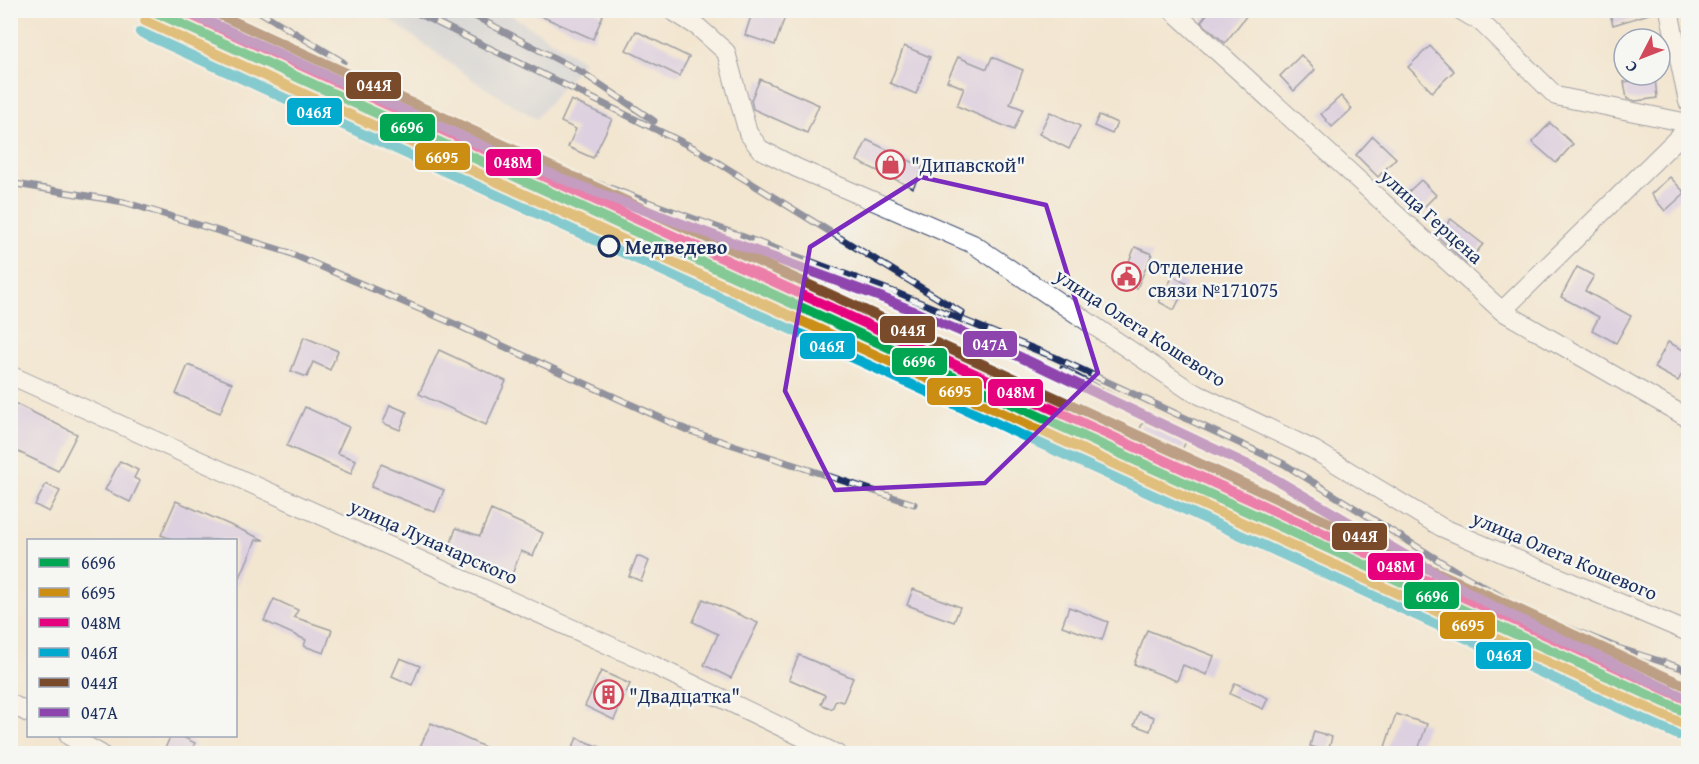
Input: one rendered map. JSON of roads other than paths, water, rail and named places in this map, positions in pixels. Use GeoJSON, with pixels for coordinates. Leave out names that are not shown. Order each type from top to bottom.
{"type":"FeatureCollection","features":[{"type":"Feature","properties":{"kind":"street","name":"улица Олега Кошевого"},"geometry":{"type":"LineString","coordinates":[[671,10],[698,27],[726,52],[748,133],[760,149],[797,168],[973,244],[1189,390],[1314,450],[1441,527],[1689,632]]}},
{"type":"Feature","properties":{"kind":"street"},"geometry":{"type":"LineString","coordinates":[[1460,10],[1482,23],[1556,96],[1689,123]]}},
{"type":"Feature","properties":{"kind":"street"},"geometry":{"type":"LineString","coordinates":[[1669,10],[1689,102]]}},
{"type":"Feature","properties":{"kind":"street","name":"улица Герцена"},"geometry":{"type":"LineString","coordinates":[[1181,13],[1502,311],[1689,418]]}},
{"type":"Feature","properties":{"kind":"street"},"geometry":{"type":"LineString","coordinates":[[1502,311],[1689,128]]}},
{"type":"Feature","properties":{"kind":"street","name":"улица Луначарского"},"geometry":{"type":"LineString","coordinates":[[10,375],[653,665],[837,753]]}},
{"type":"Feature","properties":{"kind":"street"},"geometry":{"type":"LineString","coordinates":[[10,703],[27,712]]}},
{"type":"Feature","properties":{"kind":"street"},"geometry":{"type":"LineString","coordinates":[[73,737],[101,753]]}},
{"type":"Feature","properties":{"kind":"railway"},"geometry":{"type":"LineString","coordinates":[[212,10],[558,169],[894,292],[1054,357],[1284,464],[1456,571],[1529,612],[1618,648],[1688,670]]}},
{"type":"Feature","properties":{"kind":"railway"},"geometry":{"type":"LineString","coordinates":[[257,10],[343,62]]}},
{"type":"Feature","properties":{"kind":"railway"},"geometry":{"type":"LineString","coordinates":[[411,10],[694,148],[962,313]]}},
{"type":"Feature","properties":{"kind":"railway"},"geometry":{"type":"LineString","coordinates":[[463,10],[583,73],[654,121]]}},
{"type":"Feature","properties":{"kind":"railway"},"geometry":{"type":"LineString","coordinates":[[10,183],[124,202],[287,252],[457,325],[687,430],[914,504]]}},
{"type":"Feature","properties":{"kind":"railway"},"geometry":{"type":"LineString","coordinates":[[1062,369],[1158,421]]}},
{"type":"Feature","properties":{"kind":"place","name":"\"Дипавской\""},"geometry":{"type":"Point","coordinates":[890,164]}},
{"type":"Feature","properties":{"kind":"place","name":"Медведево"},"geometry":{"type":"Point","coordinates":[609,246]}},
{"type":"Feature","properties":{"kind":"place","name":"Отделение связи №171075"},"geometry":{"type":"Point","coordinates":[1127,277]}},
{"type":"Feature","properties":{"kind":"place","name":"\"Двадцатка\""},"geometry":{"type":"Point","coordinates":[608,695]}}]}
